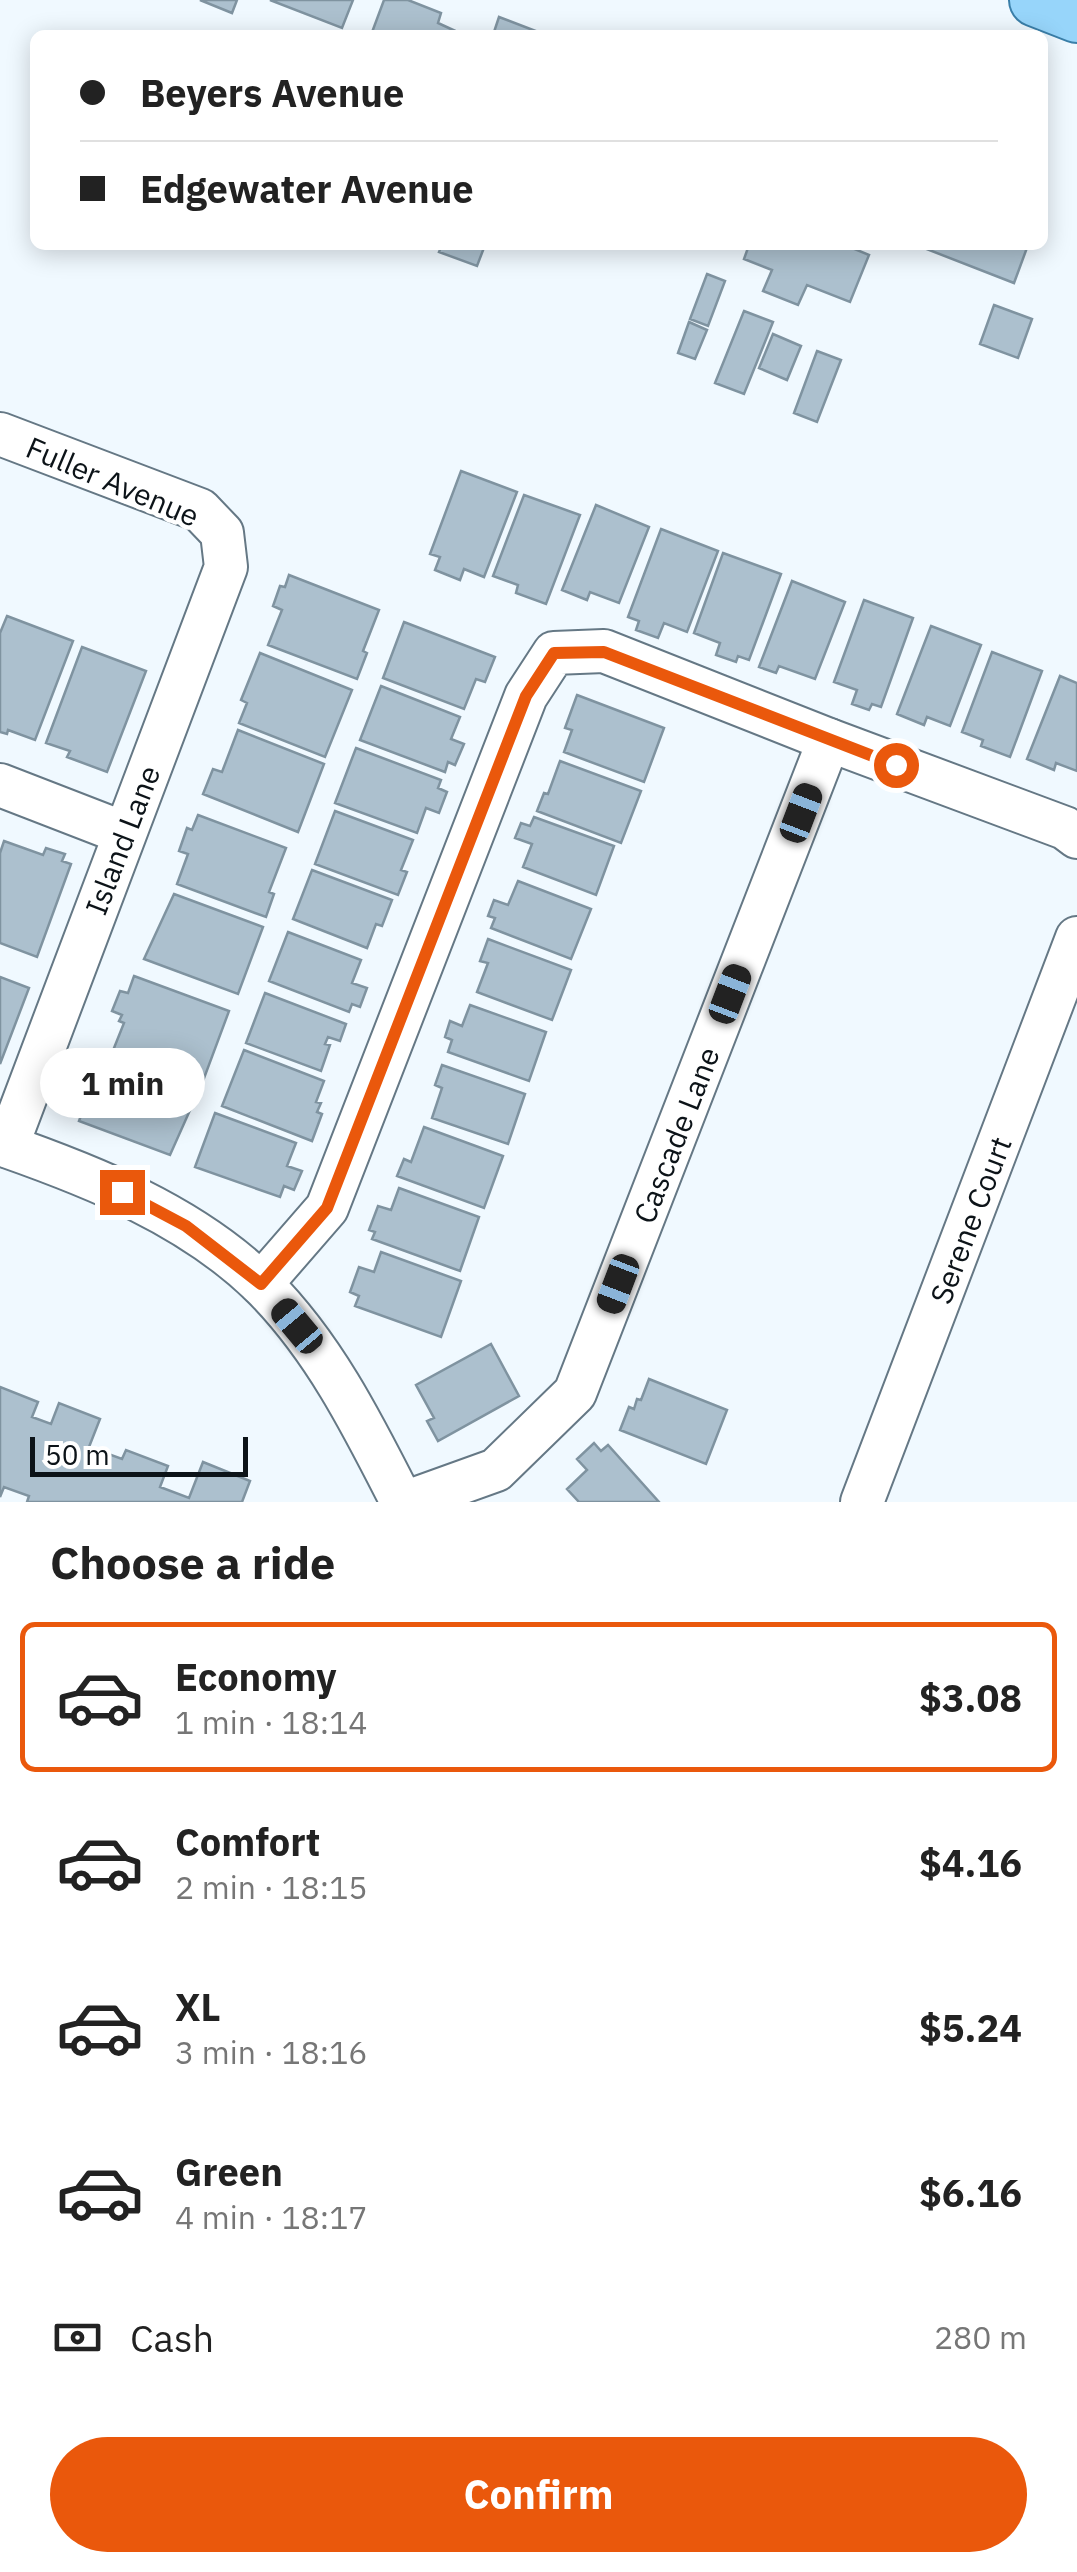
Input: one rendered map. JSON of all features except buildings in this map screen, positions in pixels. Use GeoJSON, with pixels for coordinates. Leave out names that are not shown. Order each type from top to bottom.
{"type":"FeatureCollection","features":[{"type":"Feature","properties":{"kind":"main road"},"geometry":{"type":"LineString","coordinates":[[1036,0],[1077,16]]}},
{"type":"Feature","properties":{"kind":"street","name":"Fuller Avenue"},"geometry":{"type":"LineString","coordinates":[[0,434],[200,510],[222,533]]}},
{"type":"Feature","properties":{"kind":"street","name":"Island Lane"},"geometry":{"type":"LineString","coordinates":[[4,1145],[226,567],[222,533]]}},
{"type":"Feature","properties":{"kind":"street"},"geometry":{"type":"LineString","coordinates":[[261,1284],[327,1208],[526,696],[554,653],[604,652],[1065,828],[1077,837]]}},
{"type":"Feature","properties":{"kind":"street","name":"Cascade Lane"},"geometry":{"type":"LineString","coordinates":[[404,1502],[496,1470],[575,1393],[829,740]]}},
{"type":"Feature","properties":{"kind":"street"},"geometry":{"type":"LineString","coordinates":[[0,785],[124,833]]}},
{"type":"Feature","properties":{"kind":"street","name":"Serene Court"},"geometry":{"type":"LineString","coordinates":[[862,1502],[1077,938]]}},
{"type":"Feature","properties":{"kind":"street"},"geometry":{"type":"LineString","coordinates":[[4,1145],[122,1192],[186,1226],[261,1284],[316,1348],[404,1502]]}},
{"type":"Feature","properties":{"kind":"route"},"geometry":{"type":"LineString","coordinates":[[122,1192],[186,1226],[261,1284],[327,1208],[526,696],[554,653],[604,652],[896,765]]}}]}
